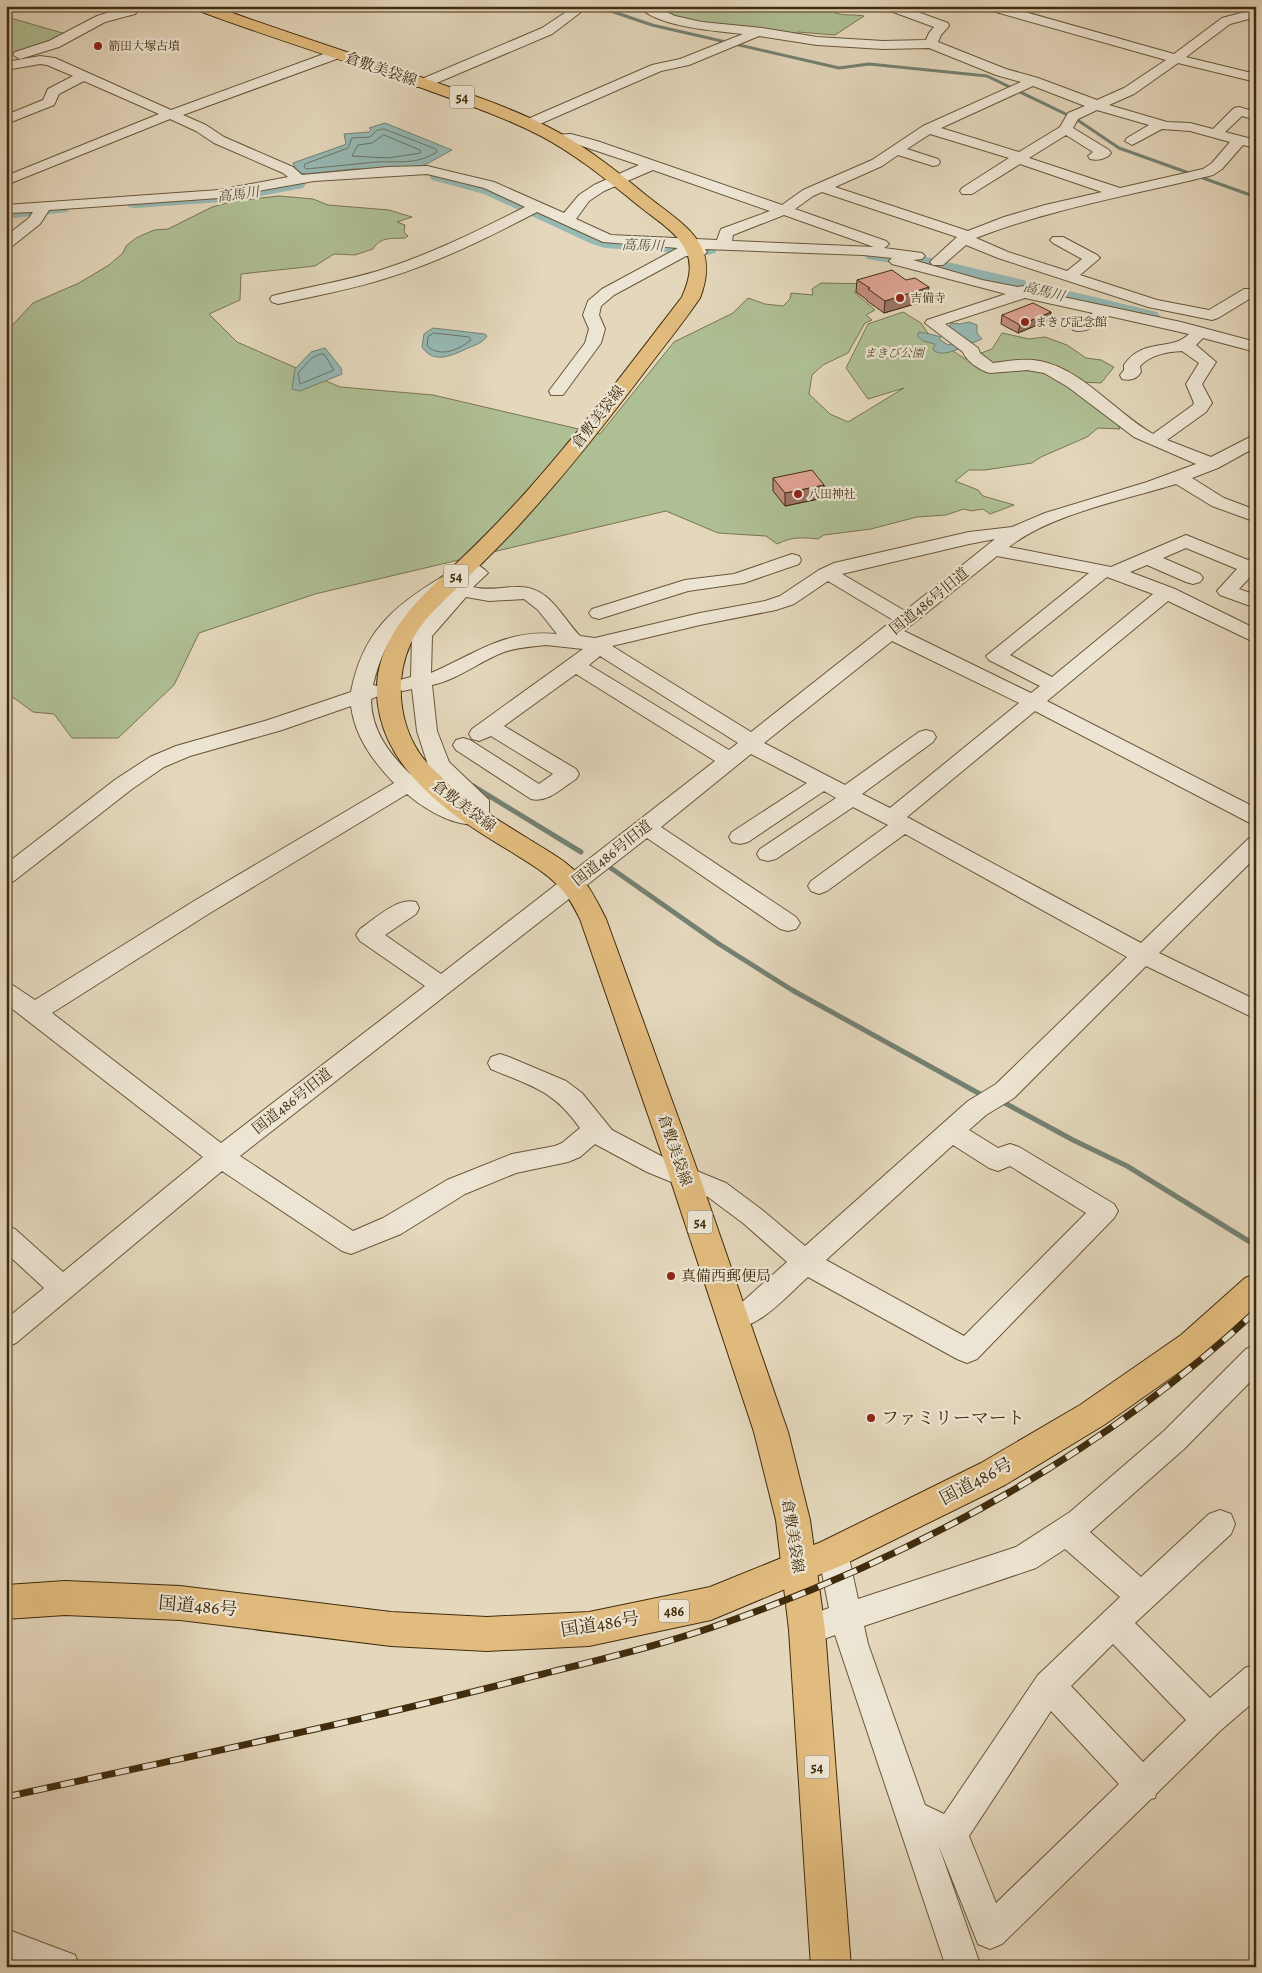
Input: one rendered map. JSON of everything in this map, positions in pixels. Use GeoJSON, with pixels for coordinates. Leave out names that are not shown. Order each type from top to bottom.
{"type":"FeatureCollection","features":[{"type":"Feature","properties":{"kind":"main road","name":"倉敷美袋線"},"geometry":{"type":"LineString","coordinates":[[199,6],[484,104],[528,124],[556,138],[601,166],[677,228],[694,248],[700,280],[691,298],[587,434],[461,578],[419,612],[398,645],[389,678],[389,703],[396,732],[414,762],[440,791],[550,864],[572,884],[585,903],[593,919],[684,1175],[771,1432],[793,1520],[807,1630],[831,1967]]}},
{"type":"Feature","properties":{"kind":"main road","name":"国道486号"},"geometry":{"type":"LineString","coordinates":[[6,1602],[65,1598],[180,1603],[391,1629],[496,1634],[589,1629],[702,1605],[833,1553],[993,1474],[1092,1415],[1192,1345],[1256,1287]]}},
{"type":"Feature","properties":{"kind":"street"},"geometry":{"type":"LineString","coordinates":[[6,59],[47,47],[101,18],[131,11],[137,6]]}},
{"type":"Feature","properties":{"kind":"street"},"geometry":{"type":"LineString","coordinates":[[422,84],[547,31],[563,22],[583,6]]}},
{"type":"Feature","properties":{"kind":"street"},"geometry":{"type":"LineString","coordinates":[[644,6],[686,24],[762,32],[818,41],[883,45],[931,44],[1001,72],[1033,81],[1096,106],[1135,118],[1161,124],[1190,127],[1249,140]]}},
{"type":"Feature","properties":{"kind":"street"},"geometry":{"type":"LineString","coordinates":[[889,6],[943,26],[935,33],[931,44]]}},
{"type":"Feature","properties":{"kind":"street"},"geometry":{"type":"LineString","coordinates":[[989,6],[1177,59],[1256,78]]}},
{"type":"Feature","properties":{"kind":"street"},"geometry":{"type":"LineString","coordinates":[[967,191],[1070,121],[1129,90],[1177,59],[1226,21],[1256,13],[1238,6]]}},
{"type":"Feature","properties":{"kind":"street"},"geometry":{"type":"LineString","coordinates":[[528,124],[657,68],[684,62],[728,43],[762,32]]}},
{"type":"Feature","properties":{"kind":"street"},"geometry":{"type":"LineString","coordinates":[[6,181],[169,115],[337,54]]}},
{"type":"Feature","properties":{"kind":"street"},"geometry":{"type":"LineString","coordinates":[[6,66],[40,60],[50,61],[201,128],[219,140],[248,154],[288,170],[298,179]]}},
{"type":"Feature","properties":{"kind":"street"},"geometry":{"type":"LineString","coordinates":[[6,120],[49,102],[52,92],[83,76]]}},
{"type":"Feature","properties":{"kind":"street"},"geometry":{"type":"LineString","coordinates":[[724,245],[726,232],[785,210],[808,193],[878,163],[928,129],[1033,81]]}},
{"type":"Feature","properties":{"kind":"street"},"geometry":{"type":"LineString","coordinates":[[1216,133],[1239,111],[1256,116]]}},
{"type":"Feature","properties":{"kind":"street"},"geometry":{"type":"LineString","coordinates":[[1122,127],[1135,118]]}},
{"type":"Feature","properties":{"kind":"street"},"geometry":{"type":"LineString","coordinates":[[1070,121],[1104,153],[1095,156]]}},
{"type":"Feature","properties":{"kind":"street"},"geometry":{"type":"LineString","coordinates":[[1132,141],[1161,124]]}},
{"type":"Feature","properties":{"kind":"street"},"geometry":{"type":"LineString","coordinates":[[928,129],[1119,192]]}},
{"type":"Feature","properties":{"kind":"street"},"geometry":{"type":"LineString","coordinates":[[556,138],[580,140],[917,256],[1187,336],[1224,339],[1256,347]]}},
{"type":"Feature","properties":{"kind":"street"},"geometry":{"type":"LineString","coordinates":[[938,262],[966,237],[986,227],[1029,214],[1119,192],[1178,179],[1200,179],[1213,170],[1222,158],[1249,140]]}},
{"type":"Feature","properties":{"kind":"street"},"geometry":{"type":"LineString","coordinates":[[896,150],[933,162]]}},
{"type":"Feature","properties":{"kind":"street"},"geometry":{"type":"LineString","coordinates":[[564,220],[574,214],[584,198],[599,188],[652,165]]}},
{"type":"Feature","properties":{"kind":"street"},"geometry":{"type":"LineString","coordinates":[[6,209],[219,194],[298,179],[382,171],[428,170],[488,185],[532,208],[608,239],[694,248],[836,255],[895,261],[932,269],[951,277],[1025,288],[1256,338]]}},
{"type":"Feature","properties":{"kind":"street"},"geometry":{"type":"LineString","coordinates":[[821,187],[966,237],[1003,255],[1154,304],[1212,315],[1250,292]]}},
{"type":"Feature","properties":{"kind":"street"},"geometry":{"type":"LineString","coordinates":[[6,244],[35,221],[44,206]]}},
{"type":"Feature","properties":{"kind":"street"},"geometry":{"type":"LineString","coordinates":[[278,299],[364,280],[392,271],[441,252],[532,208]]}},
{"type":"Feature","properties":{"kind":"street"},"geometry":{"type":"LineString","coordinates":[[1058,240],[1092,258],[1068,276]]}},
{"type":"Feature","properties":{"kind":"street"},"geometry":{"type":"LineString","coordinates":[[557,391],[593,343],[597,329],[591,315],[594,304],[608,292],[683,252],[694,248],[724,245],[864,250],[917,256]]}},
{"type":"Feature","properties":{"kind":"street"},"geometry":{"type":"LineString","coordinates":[[1025,288],[1020,295],[973,312],[933,323],[972,351],[971,354],[990,368],[1026,365],[1042,367],[1053,371],[1108,409],[1133,430],[1212,464]]}},
{"type":"Feature","properties":{"kind":"street"},"geometry":{"type":"LineString","coordinates":[[1079,327],[1090,323],[1106,311]]}},
{"type":"Feature","properties":{"kind":"street"},"geometry":{"type":"LineString","coordinates":[[1156,440],[1200,408],[1203,403],[1194,384],[1208,362],[1187,336]]}},
{"type":"Feature","properties":{"kind":"street"},"geometry":{"type":"LineString","coordinates":[[1128,375],[1133,372],[1132,365],[1135,360],[1187,336]]}},
{"type":"Feature","properties":{"kind":"street","name":"国道486号旧道"},"geometry":{"type":"LineString","coordinates":[[6,1335],[221,1157],[646,826],[1016,532],[1044,519],[1178,477],[1212,464],[1256,439]]}},
{"type":"Feature","properties":{"kind":"street"},"geometry":{"type":"LineString","coordinates":[[1178,477],[1218,502],[1256,518]]}},
{"type":"Feature","properties":{"kind":"street"},"geometry":{"type":"LineString","coordinates":[[412,683],[438,678],[493,649],[510,644],[546,639],[595,644],[769,606],[787,600],[826,574],[841,567],[969,538],[1016,532]]}},
{"type":"Feature","properties":{"kind":"street"},"geometry":{"type":"LineString","coordinates":[[1055,686],[996,656],[1108,572],[1186,541],[1252,565],[1227,591],[1256,602]]}},
{"type":"Feature","properties":{"kind":"street"},"geometry":{"type":"LineString","coordinates":[[993,550],[1108,572],[1166,593],[1256,637]]}},
{"type":"Feature","properties":{"kind":"street"},"geometry":{"type":"LineString","coordinates":[[1147,558],[1193,578]]}},
{"type":"Feature","properties":{"kind":"street"},"geometry":{"type":"LineString","coordinates":[[635,634],[606,611],[685,586],[738,579],[792,560]]}},
{"type":"Feature","properties":{"kind":"street"},"geometry":{"type":"LineString","coordinates":[[826,574],[833,576],[897,626],[1035,702],[1256,818]]}},
{"type":"Feature","properties":{"kind":"street"},"geometry":{"type":"LineString","coordinates":[[461,578],[472,594],[525,593],[540,600],[561,629],[573,641]]}},
{"type":"Feature","properties":{"kind":"street"},"geometry":{"type":"LineString","coordinates":[[461,578],[403,611],[381,636],[371,657],[370,692],[361,709],[370,736],[388,765],[424,774],[478,800],[478,818],[446,811],[424,774],[426,731],[412,683],[422,636],[427,627],[448,607],[461,578]]}},
{"type":"Feature","properties":{"kind":"street"},"geometry":{"type":"LineString","coordinates":[[818,886],[898,821],[978,745],[1055,686],[1166,593]]}},
{"type":"Feature","properties":{"kind":"street"},"geometry":{"type":"LineString","coordinates":[[595,644],[751,743],[821,783],[898,821],[1147,957],[1256,1010]]}},
{"type":"Feature","properties":{"kind":"street"},"geometry":{"type":"LineString","coordinates":[[35,1012],[202,907],[424,774],[576,666],[591,654],[595,644]]}},
{"type":"Feature","properties":{"kind":"street"},"geometry":{"type":"LineString","coordinates":[[576,666],[729,760]]}},
{"type":"Feature","properties":{"kind":"street"},"geometry":{"type":"LineString","coordinates":[[6,876],[124,784],[157,762],[183,751],[275,724],[370,692]]}},
{"type":"Feature","properties":{"kind":"street"},"geometry":{"type":"LineString","coordinates":[[463,745],[539,794],[568,774],[490,726]]}},
{"type":"Feature","properties":{"kind":"street"},"geometry":{"type":"LineString","coordinates":[[768,854],[849,796],[926,737]]}},
{"type":"Feature","properties":{"kind":"street"},"geometry":{"type":"LineString","coordinates":[[740,837],[821,783]]}},
{"type":"Feature","properties":{"kind":"street"},"geometry":{"type":"LineString","coordinates":[[646,826],[788,923]]}},
{"type":"Feature","properties":{"kind":"street"},"geometry":{"type":"LineString","coordinates":[[733,1319],[749,1313],[977,1108],[1005,1090],[1147,957],[1256,844]]}},
{"type":"Feature","properties":{"kind":"street"},"geometry":{"type":"LineString","coordinates":[[408,908],[368,935],[440,985]]}},
{"type":"Feature","properties":{"kind":"street"},"geometry":{"type":"LineString","coordinates":[[6,992],[35,1012],[221,1157],[350,1244],[392,1226],[456,1187],[512,1164],[559,1155],[571,1150],[595,1130]]}},
{"type":"Feature","properties":{"kind":"street"},"geometry":{"type":"LineString","coordinates":[[500,1062],[548,1084],[573,1100],[595,1130],[603,1137],[656,1165],[717,1190],[805,1262],[967,1351],[1105,1211],[1010,1154],[998,1161],[951,1131]]}},
{"type":"Feature","properties":{"kind":"street"},"geometry":{"type":"LineString","coordinates":[[6,1237],[63,1288]]}},
{"type":"Feature","properties":{"kind":"street"},"geometry":{"type":"LineString","coordinates":[[807,1630],[1025,1558],[1081,1522],[1174,1440],[1256,1357]]}},
{"type":"Feature","properties":{"kind":"street"},"geometry":{"type":"LineString","coordinates":[[951,1833],[1049,1686],[1112,1623],[1220,1524]]}},
{"type":"Feature","properties":{"kind":"street"},"geometry":{"type":"LineString","coordinates":[[1067,1531],[1141,1596]]}},
{"type":"Feature","properties":{"kind":"street"},"geometry":{"type":"LineString","coordinates":[[833,1553],[852,1644],[964,1967]]}},
{"type":"Feature","properties":{"kind":"street"},"geometry":{"type":"LineString","coordinates":[[1112,1623],[1209,1720]]}},
{"type":"Feature","properties":{"kind":"street"},"geometry":{"type":"LineString","coordinates":[[912,1816],[951,1833],[990,1932],[1143,1786],[1209,1720],[1256,1679]]}},
{"type":"Feature","properties":{"kind":"street"},"geometry":{"type":"LineString","coordinates":[[1049,1686],[1143,1786]]}},
{"type":"Feature","properties":{"kind":"street"},"geometry":{"type":"LineString","coordinates":[[6,1946],[63,1967]]}},
{"type":"Feature","properties":{"kind":"green space"},"geometry":{"type":"Polygon","coordinates":[[[6,6],[7,17],[66,34],[6,57],[6,6]]]}},
{"type":"Feature","properties":{"kind":"green space"},"geometry":{"type":"Polygon","coordinates":[[[650,6],[842,6],[835,7],[835,13],[864,16],[835,35],[798,32],[793,36],[688,22],[650,6]]]}},
{"type":"Feature","properties":{"kind":"green space","name":"まきび公園"},"geometry":{"type":"Polygon","coordinates":[[[279,196],[313,199],[328,205],[389,210],[412,217],[397,222],[405,225],[404,232],[408,236],[405,238],[383,240],[373,249],[355,255],[334,254],[315,266],[241,274],[240,300],[209,314],[237,342],[340,387],[433,395],[600,434],[674,342],[733,313],[748,298],[765,304],[783,306],[790,299],[791,293],[813,295],[812,289],[821,283],[877,284],[854,292],[875,310],[866,315],[872,320],[865,323],[848,353],[823,365],[812,375],[809,394],[830,414],[848,422],[904,388],[868,399],[846,368],[868,324],[903,312],[921,323],[929,335],[965,359],[992,349],[1002,333],[1029,339],[1045,337],[1067,345],[1086,358],[1101,360],[1114,367],[1101,383],[1082,382],[1118,423],[1120,429],[1098,428],[1087,437],[1041,457],[1032,463],[985,470],[969,470],[955,481],[978,490],[983,496],[1014,505],[990,514],[983,509],[971,511],[964,509],[946,515],[917,517],[871,529],[824,535],[818,539],[797,538],[777,544],[766,536],[718,533],[666,511],[315,594],[199,633],[174,685],[118,738],[72,738],[54,714],[33,712],[14,698],[6,700],[6,332],[33,303],[79,283],[109,265],[136,238],[154,230],[168,229],[212,207],[234,201],[279,196]]]}},
{"type":"Feature","properties":{"kind":"water"},"geometry":{"type":"Polygon","coordinates":[[[385,123],[452,150],[419,168],[354,169],[305,174],[299,172],[293,163],[346,144],[344,134],[369,132],[371,130],[369,128],[385,123]]]}},
{"type":"Feature","properties":{"kind":"water"},"geometry":{"type":"Polygon","coordinates":[[[969,322],[977,325],[977,333],[982,339],[970,344],[967,340],[949,329],[951,323],[969,322]]]}},
{"type":"Feature","properties":{"kind":"water"},"geometry":{"type":"Polygon","coordinates":[[[433,328],[485,334],[487,336],[479,344],[450,356],[438,357],[432,356],[422,347],[424,334],[433,328]]]}},
{"type":"Feature","properties":{"kind":"water"},"geometry":{"type":"Polygon","coordinates":[[[920,332],[941,337],[939,339],[959,349],[946,353],[936,352],[933,350],[935,344],[923,341],[918,337],[920,332]]]}},
{"type":"Feature","properties":{"kind":"water"},"geometry":{"type":"Polygon","coordinates":[[[325,348],[341,368],[342,374],[300,391],[292,389],[295,369],[311,352],[325,348]]]}},
{"type":"Feature","properties":{"kind":"building"},"geometry":{"type":"Polygon","coordinates":[[[892,270],[906,280],[915,278],[929,287],[885,301],[857,280],[892,270]]]}},
{"type":"Feature","properties":{"kind":"building"},"geometry":{"type":"Polygon","coordinates":[[[1033,303],[1051,312],[1020,325],[1002,315],[1033,303]]]}},
{"type":"Feature","properties":{"kind":"building"},"geometry":{"type":"Polygon","coordinates":[[[812,470],[824,485],[785,493],[773,478],[812,470]]]}},
{"type":"Feature","properties":{"kind":"waterway"},"geometry":{"type":"LineString","coordinates":[[596,6],[652,25],[839,68],[869,64],[987,76],[1076,119],[1119,148],[1256,197]]}},
{"type":"Feature","properties":{"kind":"waterway","name":"高馬川"},"geometry":{"type":"LineString","coordinates":[[438,176],[490,190],[599,240],[612,244],[708,249]]}},
{"type":"Feature","properties":{"kind":"waterway","name":"高馬川"},"geometry":{"type":"LineString","coordinates":[[135,203],[235,196],[297,184]]}},
{"type":"Feature","properties":{"kind":"waterway","name":"高馬川"},"geometry":{"type":"LineString","coordinates":[[6,214],[61,208]]}},
{"type":"Feature","properties":{"kind":"waterway","name":"高馬川"},"geometry":{"type":"LineString","coordinates":[[874,255],[918,261],[1150,316]]}},
{"type":"Feature","properties":{"kind":"waterway"},"geometry":{"type":"LineString","coordinates":[[473,786],[581,852]]}},
{"type":"Feature","properties":{"kind":"waterway"},"geometry":{"type":"LineString","coordinates":[[608,866],[719,944],[792,990],[980,1094]]}},
{"type":"Feature","properties":{"kind":"waterway"},"geometry":{"type":"LineString","coordinates":[[1001,1101],[1073,1140],[1127,1166],[1255,1245]]}},
{"type":"Feature","properties":{"kind":"railway"},"geometry":{"type":"LineString","coordinates":[[6,1797],[327,1726],[598,1660],[704,1630],[801,1594],[941,1530],[1009,1493],[1138,1409],[1256,1311]]}},
{"type":"Feature","properties":{"kind":"place","name":"箭田大塚古墳"},"geometry":{"type":"Point","coordinates":[98,46]}},
{"type":"Feature","properties":{"kind":"place","name":"吉備寺"},"geometry":{"type":"Point","coordinates":[900,298]}},
{"type":"Feature","properties":{"kind":"place","name":"まきび記念館"},"geometry":{"type":"Point","coordinates":[1025,322]}},
{"type":"Feature","properties":{"kind":"place","name":"八田神社"},"geometry":{"type":"Point","coordinates":[798,494]}},
{"type":"Feature","properties":{"kind":"place","name":"真備西郵便局"},"geometry":{"type":"Point","coordinates":[671,1276]}},
{"type":"Feature","properties":{"kind":"place","name":"ファミリーマート"},"geometry":{"type":"Point","coordinates":[871,1418]}}]}
